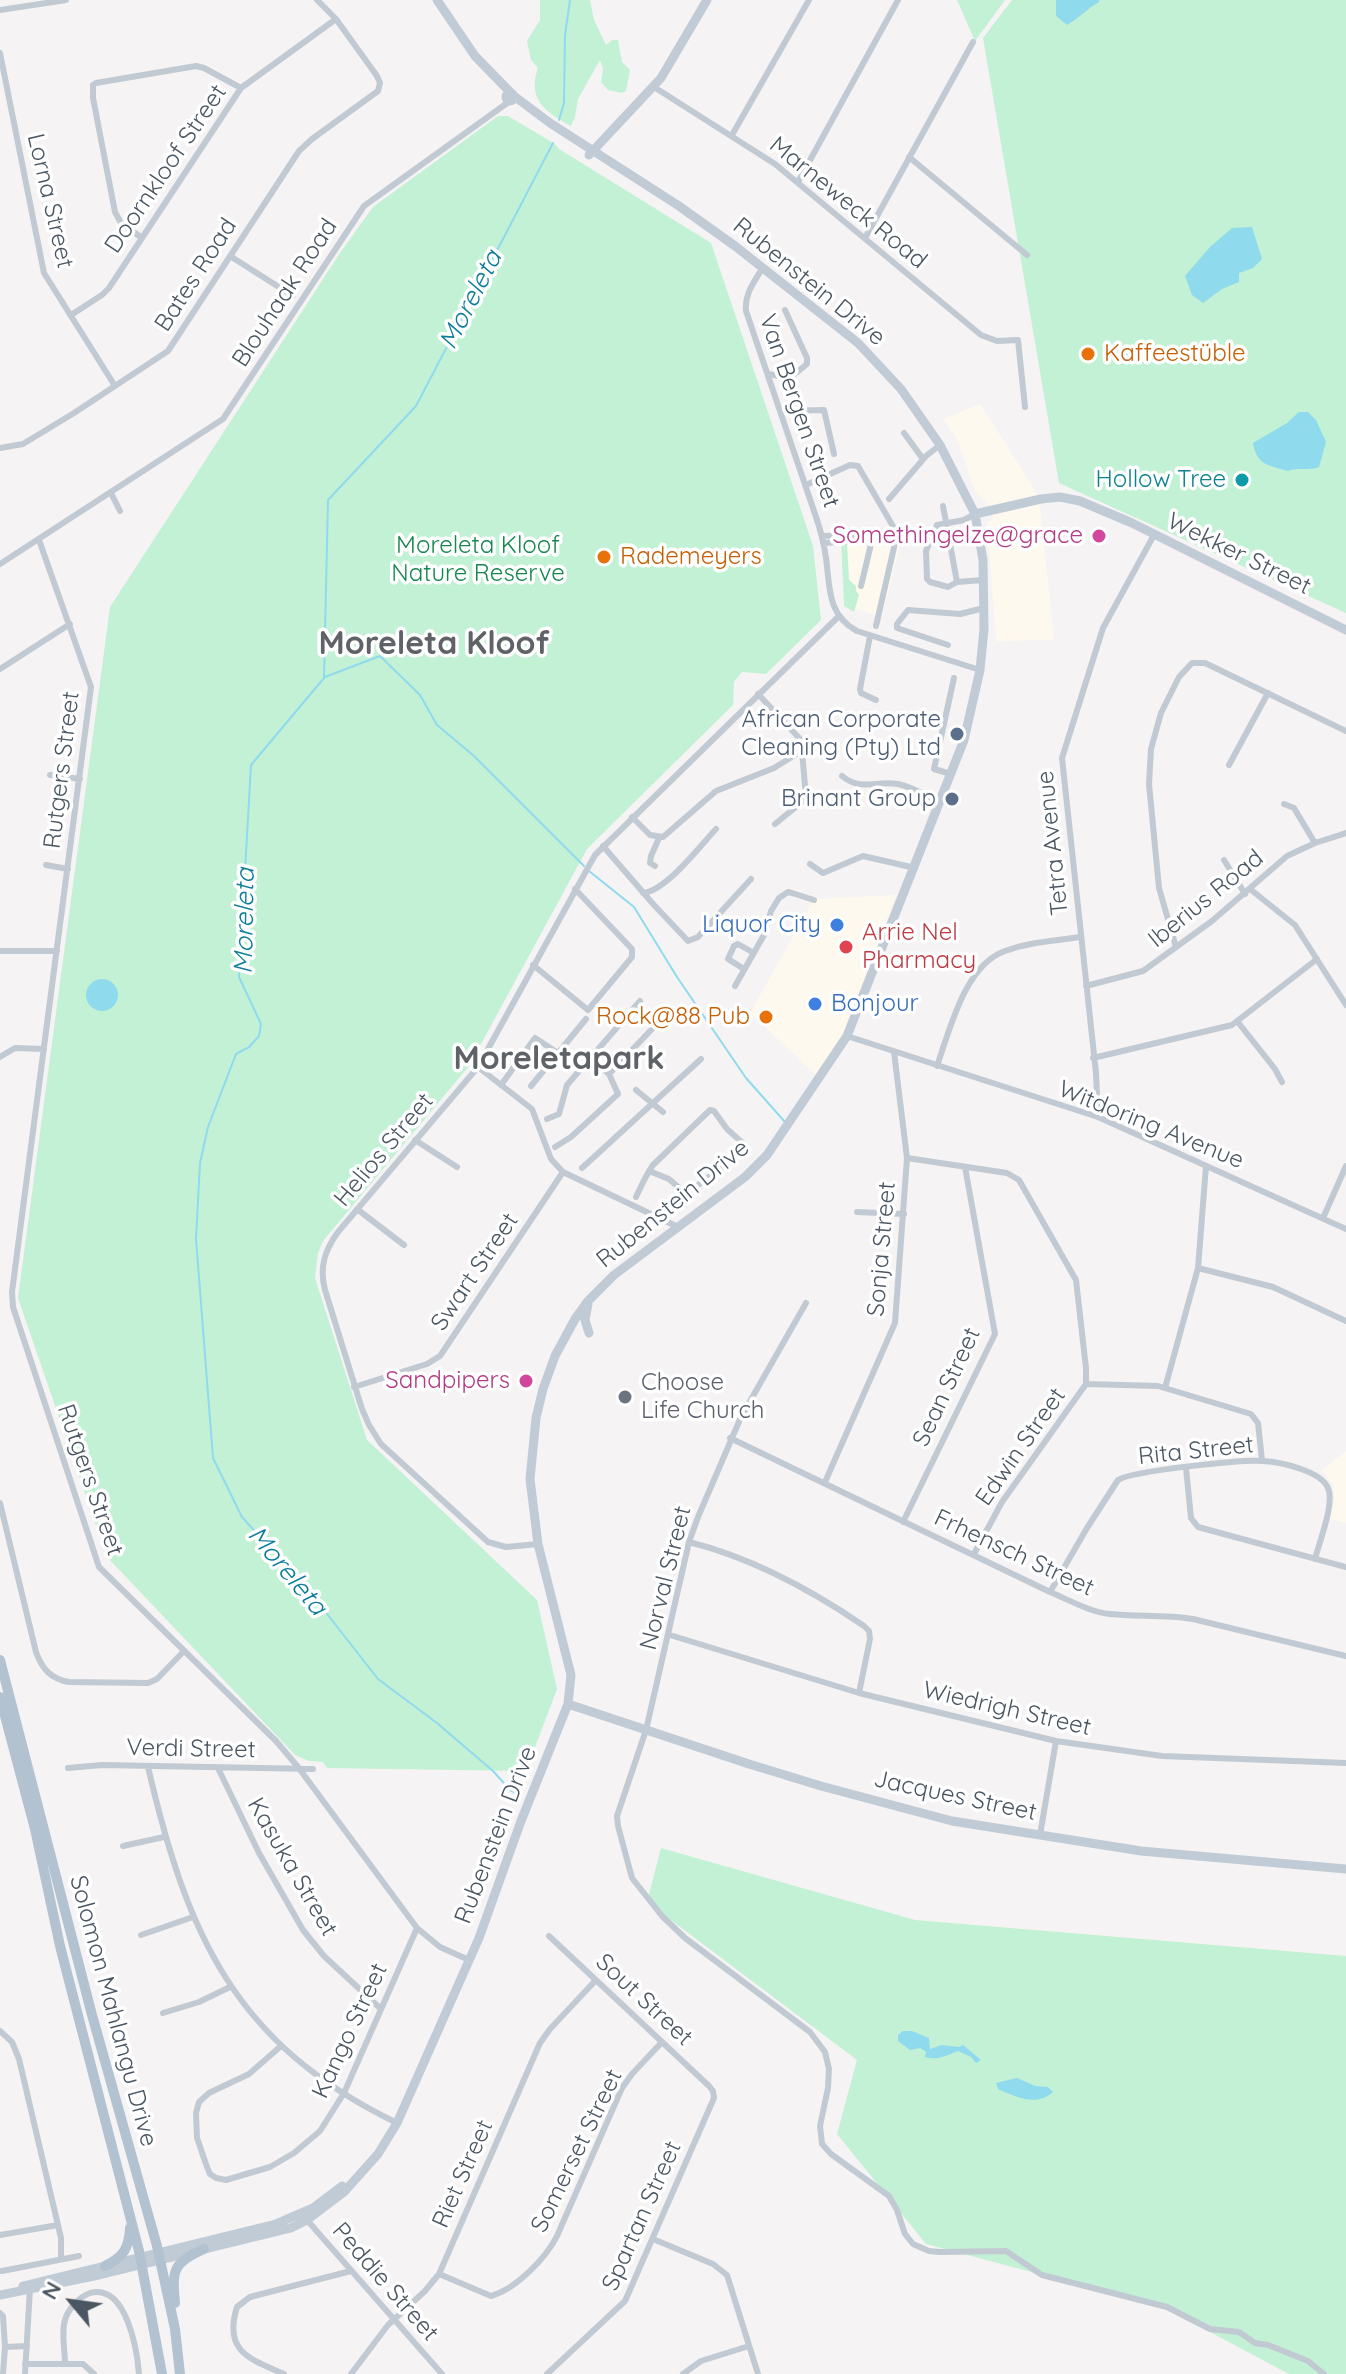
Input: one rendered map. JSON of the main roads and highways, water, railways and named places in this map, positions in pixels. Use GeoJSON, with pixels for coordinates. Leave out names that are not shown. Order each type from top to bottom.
{"type":"FeatureCollection","features":[{"type":"Feature","properties":{"kind":"main road","name":"Solomon Mahlangu Drive"},"geometry":{"type":"LineString","coordinates":[[0,1660],[92,2015],[159,2255],[175,2329],[180,2374]]}},
{"type":"Feature","properties":{"kind":"main road","name":"Solomon Mahlangu Drive"},"geometry":{"type":"LineString","coordinates":[[0,1697],[141,2260],[162,2374]]}},
{"type":"Feature","properties":{"kind":"main road"},"geometry":{"type":"LineString","coordinates":[[105,2266],[119,2259],[128,2247],[130,2226],[127,2203]]}},
{"type":"Feature","properties":{"kind":"main road"},"geometry":{"type":"LineString","coordinates":[[175,2329],[175,2269],[181,2261],[204,2249]]}},
{"type":"Feature","properties":{"kind":"water"},"geometry":{"type":"Polygon","coordinates":[[[1056,0],[1099,2],[1067,25],[1056,16],[1056,0]]]}},
{"type":"Feature","properties":{"kind":"water"},"geometry":{"type":"Polygon","coordinates":[[[1252,227],[1262,259],[1253,268],[1239,273],[1239,282],[1222,289],[1203,303],[1192,295],[1185,276],[1210,247],[1232,228],[1252,227]]]}},
{"type":"Feature","properties":{"kind":"water"},"geometry":{"type":"Polygon","coordinates":[[[1299,412],[1308,412],[1316,420],[1326,442],[1319,467],[1288,471],[1265,463],[1257,456],[1253,443],[1287,423],[1299,412]]]}},
{"type":"Feature","properties":{"kind":"water"},"geometry":{"type":"Polygon","coordinates":[[[102,979],[114,983],[118,995],[114,1007],[102,1011],[90,1007],[86,995],[90,983],[102,979]]]}},
{"type":"Feature","properties":{"kind":"water"},"geometry":{"type":"Polygon","coordinates":[[[903,2031],[929,2038],[930,2049],[942,2045],[963,2045],[981,2060],[976,2063],[958,2051],[938,2058],[925,2057],[926,2052],[920,2048],[910,2050],[898,2041],[898,2035],[903,2031]]]}},
{"type":"Feature","properties":{"kind":"water"},"geometry":{"type":"Polygon","coordinates":[[[1017,2078],[1035,2086],[1048,2087],[1053,2092],[1033,2100],[998,2089],[996,2083],[1017,2078]]]}},
{"type":"Feature","properties":{"kind":"waterway","name":"Moreleta"},"geometry":{"type":"LineString","coordinates":[[559,120],[564,103],[565,35],[570,0]]}},
{"type":"Feature","properties":{"kind":"waterway","name":"Moreleta"},"geometry":{"type":"LineString","coordinates":[[516,1793],[437,1723],[378,1679],[313,1596],[242,1517],[213,1458],[196,1239],[200,1163],[208,1127],[236,1054],[249,1047],[259,1036],[261,1024],[239,977],[251,765],[324,678],[328,500],[416,406],[553,143]]}},
{"type":"Feature","properties":{"kind":"waterway"},"geometry":{"type":"LineString","coordinates":[[325,677],[380,656],[420,695],[437,725],[474,756],[584,866]]}},
{"type":"Feature","properties":{"kind":"waterway"},"geometry":{"type":"LineString","coordinates":[[589,871],[634,907],[746,1078],[785,1122]]}},
{"type":"Feature","properties":{"kind":"place","name":"Kaffeestüble"},"geometry":{"type":"Point","coordinates":[1088,354]}},
{"type":"Feature","properties":{"kind":"place","name":"Hollow Tree"},"geometry":{"type":"Point","coordinates":[1242,480]}},
{"type":"Feature","properties":{"kind":"place","name":"Somethingelze@grace"},"geometry":{"type":"Point","coordinates":[1099,536]}},
{"type":"Feature","properties":{"kind":"place","name":"Rademeyers"},"geometry":{"type":"Point","coordinates":[604,557]}},
{"type":"Feature","properties":{"kind":"place","name":"African Corporate Cleaning (Pty) Ltd"},"geometry":{"type":"Point","coordinates":[957,734]}},
{"type":"Feature","properties":{"kind":"place","name":"Brinant Group"},"geometry":{"type":"Point","coordinates":[952,799]}},
{"type":"Feature","properties":{"kind":"place","name":"Liquor City"},"geometry":{"type":"Point","coordinates":[837,925]}},
{"type":"Feature","properties":{"kind":"place","name":"Arrie Nel Pharmacy"},"geometry":{"type":"Point","coordinates":[846,947]}},
{"type":"Feature","properties":{"kind":"place","name":"Bonjour"},"geometry":{"type":"Point","coordinates":[815,1004]}},
{"type":"Feature","properties":{"kind":"place","name":"Rock@88 Pub"},"geometry":{"type":"Point","coordinates":[766,1017]}},
{"type":"Feature","properties":{"kind":"place","name":"Sandpipers"},"geometry":{"type":"Point","coordinates":[526,1381]}},
{"type":"Feature","properties":{"kind":"place","name":"Choose Life Church"},"geometry":{"type":"Point","coordinates":[625,1397]}},
{"type":"Feature","properties":{"kind":"district","name":"Moreleta Kloof"},"geometry":{"type":"Point","coordinates":[434,644]}},
{"type":"Feature","properties":{"kind":"district","name":"Moreletapark"},"geometry":{"type":"Point","coordinates":[559,1059]}},
{"type":"Feature","properties":{"kind":"park label","name":"Moreleta Kloof Nature Reserve"},"geometry":{"type":"Point","coordinates":[478,560]}}]}
